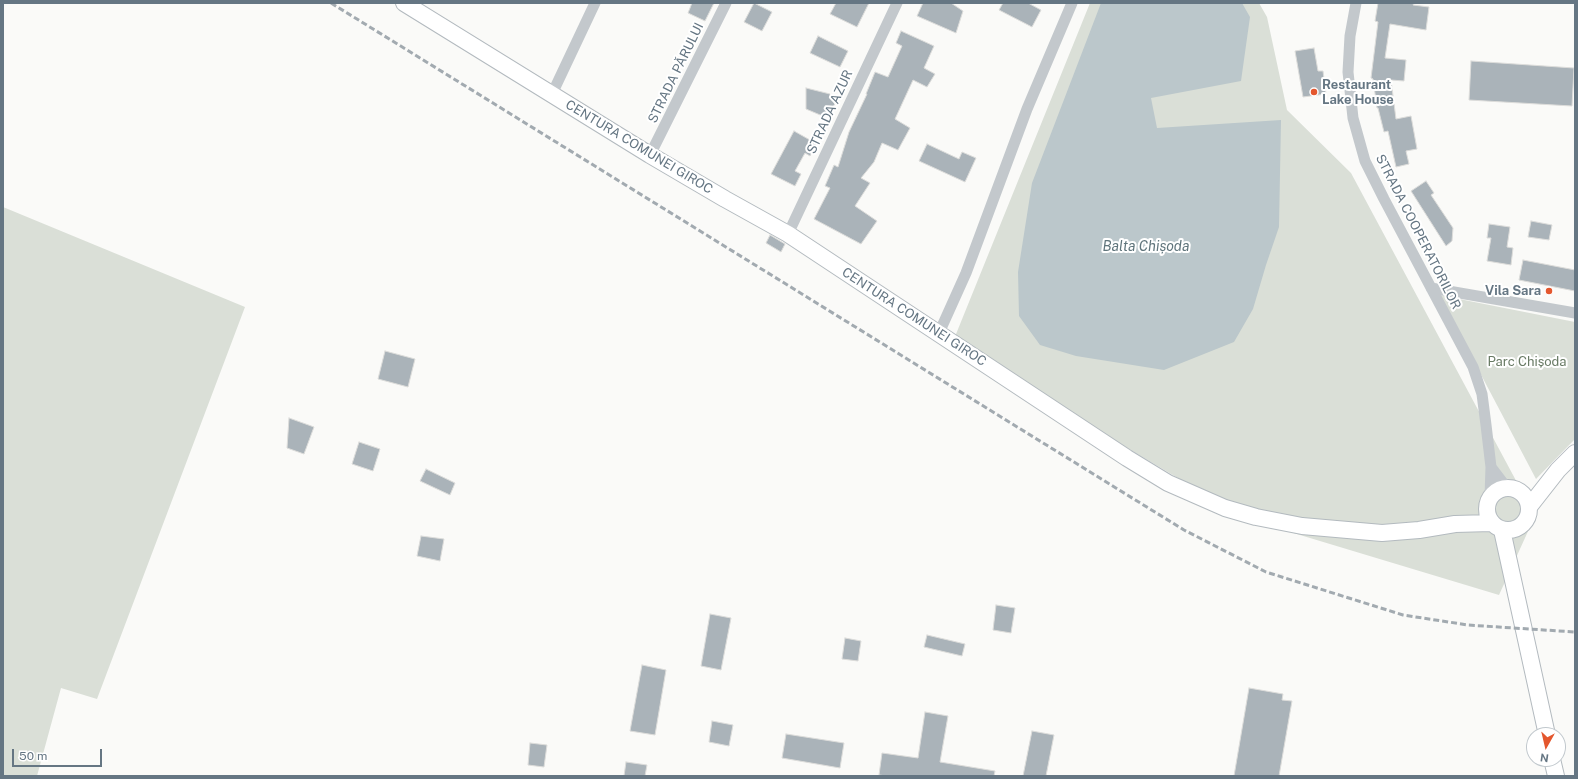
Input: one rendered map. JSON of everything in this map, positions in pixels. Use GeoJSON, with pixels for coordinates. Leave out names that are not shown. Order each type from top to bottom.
{"type":"FeatureCollection","features":[{"type":"Feature","properties":{"kind":"main road","name":"CENTURA COMUNEI GIROC"},"geometry":{"type":"LineString","coordinates":[[404,3],[650,155],[788,234],[1127,458],[1168,483],[1225,508],[1280,522],[1341,530],[1382,533],[1419,530],[1497,518],[1500,489],[1513,490],[1558,470]]}},
{"type":"Feature","properties":{"kind":"main road"},"geometry":{"type":"LineString","coordinates":[[1545,727],[1525,630],[1513,585],[1509,560],[1497,518],[1526,520],[1529,507],[1558,470],[1575,453]]}},
{"type":"Feature","properties":{"kind":"main road"},"geometry":{"type":"LineString","coordinates":[[1513,490],[1526,498],[1529,507]]}},
{"type":"Feature","properties":{"kind":"street"},"geometry":{"type":"LineString","coordinates":[[552,94],[595,3]]}},
{"type":"Feature","properties":{"kind":"street","name":"STRADA PĂRULUI"},"geometry":{"type":"LineString","coordinates":[[650,155],[726,3]]}},
{"type":"Feature","properties":{"kind":"street","name":"STRADA AZUR"},"geometry":{"type":"LineString","coordinates":[[788,234],[898,3]]}},
{"type":"Feature","properties":{"kind":"street"},"geometry":{"type":"LineString","coordinates":[[939,333],[966,273],[1027,109],[1072,3]]}},
{"type":"Feature","properties":{"kind":"street","name":"STRADA COOPERATORILOR"},"geometry":{"type":"LineString","coordinates":[[1356,3],[1350,36],[1348,72],[1353,118],[1365,161],[1473,367],[1482,394],[1497,518]]}},
{"type":"Feature","properties":{"kind":"street"},"geometry":{"type":"LineString","coordinates":[[1431,288],[1575,312]]}},
{"type":"Feature","properties":{"kind":"street"},"geometry":{"type":"LineString","coordinates":[[1491,467],[1513,490]]}},
{"type":"Feature","properties":{"kind":"green space"},"geometry":{"type":"Polygon","coordinates":[[[1090,3],[1259,3],[1267,17],[1287,110],[1351,173],[1535,516],[1499,595],[1247,519],[952,344],[1090,3]]]}},
{"type":"Feature","properties":{"kind":"green space"},"geometry":{"type":"Polygon","coordinates":[[[3,207],[245,307],[97,699],[61,688],[37,776],[3,776],[3,207]]]}},
{"type":"Feature","properties":{"kind":"green space","name":"Parc Chișoda"},"geometry":{"type":"Polygon","coordinates":[[[1439,295],[1575,322],[1575,439],[1536,479],[1439,295]]]}},
{"type":"Feature","properties":{"kind":"water","name":"Balta Chișoda"},"geometry":{"type":"Polygon","coordinates":[[[1101,3],[1242,3],[1250,17],[1241,81],[1151,98],[1157,128],[1281,120],[1279,227],[1253,309],[1234,342],[1164,370],[1076,356],[1040,345],[1019,316],[1018,272],[1032,183],[1101,3]]]}},
{"type":"Feature","properties":{"kind":"building"},"geometry":{"type":"Polygon","coordinates":[[[692,3],[714,3],[705,21],[688,13],[692,3]]]}},
{"type":"Feature","properties":{"kind":"building"},"geometry":{"type":"Polygon","coordinates":[[[754,3],[772,12],[762,31],[744,22],[754,3]]]}},
{"type":"Feature","properties":{"kind":"building"},"geometry":{"type":"Polygon","coordinates":[[[836,3],[869,3],[857,27],[830,14],[836,3]]]}},
{"type":"Feature","properties":{"kind":"building"},"geometry":{"type":"Polygon","coordinates":[[[923,3],[951,3],[963,11],[956,33],[917,16],[923,3]]]}},
{"type":"Feature","properties":{"kind":"building"},"geometry":{"type":"Polygon","coordinates":[[[1003,3],[1028,3],[1041,10],[1032,27],[999,10],[1003,3]]]}},
{"type":"Feature","properties":{"kind":"building"},"geometry":{"type":"Polygon","coordinates":[[[1378,3],[1414,3],[1413,5],[1429,7],[1426,30],[1390,24],[1385,58],[1406,60],[1404,81],[1391,80],[1396,119],[1411,116],[1417,149],[1406,151],[1409,164],[1396,167],[1388,131],[1384,132],[1377,108],[1373,79],[1371,78],[1378,22],[1375,21],[1378,3]]]}},
{"type":"Feature","properties":{"kind":"building"},"geometry":{"type":"Polygon","coordinates":[[[901,31],[934,46],[924,68],[935,74],[927,87],[913,80],[895,119],[910,128],[898,150],[882,143],[874,162],[861,178],[870,183],[855,206],[877,221],[861,244],[814,219],[830,188],[825,186],[834,165],[838,167],[849,132],[867,94],[875,72],[888,77],[902,46],[896,43],[901,31]]]}},
{"type":"Feature","properties":{"kind":"building"},"geometry":{"type":"Polygon","coordinates":[[[818,36],[848,51],[840,67],[810,53],[818,36]]]}},
{"type":"Feature","properties":{"kind":"building"},"geometry":{"type":"Polygon","coordinates":[[[1314,48],[1318,71],[1323,71],[1326,94],[1303,97],[1295,51],[1314,48]]]}},
{"type":"Feature","properties":{"kind":"building"},"geometry":{"type":"Polygon","coordinates":[[[1471,61],[1574,68],[1572,106],[1469,100],[1471,61]]]}},
{"type":"Feature","properties":{"kind":"building"},"geometry":{"type":"Polygon","coordinates":[[[806,88],[830,94],[835,104],[825,117],[806,109],[806,88]]]}},
{"type":"Feature","properties":{"kind":"building"},"geometry":{"type":"Polygon","coordinates":[[[794,131],[817,144],[810,156],[805,153],[795,171],[801,174],[795,186],[771,174],[794,131]]]}},
{"type":"Feature","properties":{"kind":"building"},"geometry":{"type":"Polygon","coordinates":[[[927,144],[959,159],[962,152],[976,158],[965,182],[919,161],[927,144]]]}},
{"type":"Feature","properties":{"kind":"building"},"geometry":{"type":"Polygon","coordinates":[[[1426,181],[1434,193],[1431,195],[1453,228],[1452,241],[1446,246],[1411,191],[1426,181]]]}},
{"type":"Feature","properties":{"kind":"building"},"geometry":{"type":"Polygon","coordinates":[[[1531,221],[1552,225],[1549,240],[1528,237],[1531,221]]]}},
{"type":"Feature","properties":{"kind":"building"},"geometry":{"type":"Polygon","coordinates":[[[1489,224],[1510,227],[1507,247],[1513,248],[1511,265],[1487,261],[1491,238],[1487,238],[1489,224]]]}},
{"type":"Feature","properties":{"kind":"building"},"geometry":{"type":"Polygon","coordinates":[[[770,235],[785,244],[781,252],[766,243],[770,235]]]}},
{"type":"Feature","properties":{"kind":"building"},"geometry":{"type":"Polygon","coordinates":[[[1523,260],[1575,270],[1575,291],[1519,280],[1523,260]]]}},
{"type":"Feature","properties":{"kind":"building"},"geometry":{"type":"Polygon","coordinates":[[[385,351],[415,359],[408,387],[378,379],[385,351]]]}},
{"type":"Feature","properties":{"kind":"building"},"geometry":{"type":"Polygon","coordinates":[[[289,418],[314,427],[304,454],[287,448],[289,418]]]}},
{"type":"Feature","properties":{"kind":"building"},"geometry":{"type":"Polygon","coordinates":[[[359,442],[380,449],[373,471],[352,464],[359,442]]]}},
{"type":"Feature","properties":{"kind":"building"},"geometry":{"type":"Polygon","coordinates":[[[426,469],[455,483],[450,495],[420,481],[426,469]]]}},
{"type":"Feature","properties":{"kind":"building"},"geometry":{"type":"Polygon","coordinates":[[[421,536],[444,539],[440,561],[417,556],[421,536]]]}},
{"type":"Feature","properties":{"kind":"building"},"geometry":{"type":"Polygon","coordinates":[[[996,605],[1015,608],[1011,633],[993,630],[996,605]]]}},
{"type":"Feature","properties":{"kind":"building"},"geometry":{"type":"Polygon","coordinates":[[[710,614],[731,618],[721,670],[701,666],[710,614]]]}},
{"type":"Feature","properties":{"kind":"building"},"geometry":{"type":"Polygon","coordinates":[[[927,635],[965,644],[962,656],[924,647],[927,635]]]}},
{"type":"Feature","properties":{"kind":"building"},"geometry":{"type":"Polygon","coordinates":[[[845,638],[861,641],[858,661],[842,659],[845,638]]]}},
{"type":"Feature","properties":{"kind":"building"},"geometry":{"type":"Polygon","coordinates":[[[642,665],[666,670],[655,735],[630,731],[642,665]]]}},
{"type":"Feature","properties":{"kind":"building"},"geometry":{"type":"Polygon","coordinates":[[[1249,688],[1283,694],[1282,700],[1292,701],[1279,776],[1234,776],[1249,688]]]}},
{"type":"Feature","properties":{"kind":"building"},"geometry":{"type":"Polygon","coordinates":[[[925,712],[948,716],[940,762],[995,771],[994,776],[879,775],[882,753],[918,758],[925,712]]]}},
{"type":"Feature","properties":{"kind":"building"},"geometry":{"type":"Polygon","coordinates":[[[712,721],[733,725],[729,746],[709,742],[712,721]]]}},
{"type":"Feature","properties":{"kind":"building"},"geometry":{"type":"Polygon","coordinates":[[[1032,731],[1054,735],[1046,776],[1023,776],[1032,731]]]}},
{"type":"Feature","properties":{"kind":"building"},"geometry":{"type":"Polygon","coordinates":[[[786,734],[844,743],[840,768],[782,758],[786,734]]]}},
{"type":"Feature","properties":{"kind":"building"},"geometry":{"type":"Polygon","coordinates":[[[530,743],[547,745],[544,767],[528,765],[530,743]]]}},
{"type":"Feature","properties":{"kind":"building"},"geometry":{"type":"Polygon","coordinates":[[[626,762],[647,765],[645,776],[624,776],[626,762]]]}},
{"type":"Feature","properties":{"kind":"railway"},"geometry":{"type":"LineString","coordinates":[[331,3],[1184,530],[1266,572],[1403,615],[1468,625],[1575,632]]}},
{"type":"Feature","properties":{"kind":"place","name":"Restaurant Lake House"},"geometry":{"type":"Point","coordinates":[1314,92]}},
{"type":"Feature","properties":{"kind":"place","name":"Vila Sara"},"geometry":{"type":"Point","coordinates":[1549,291]}}]}
